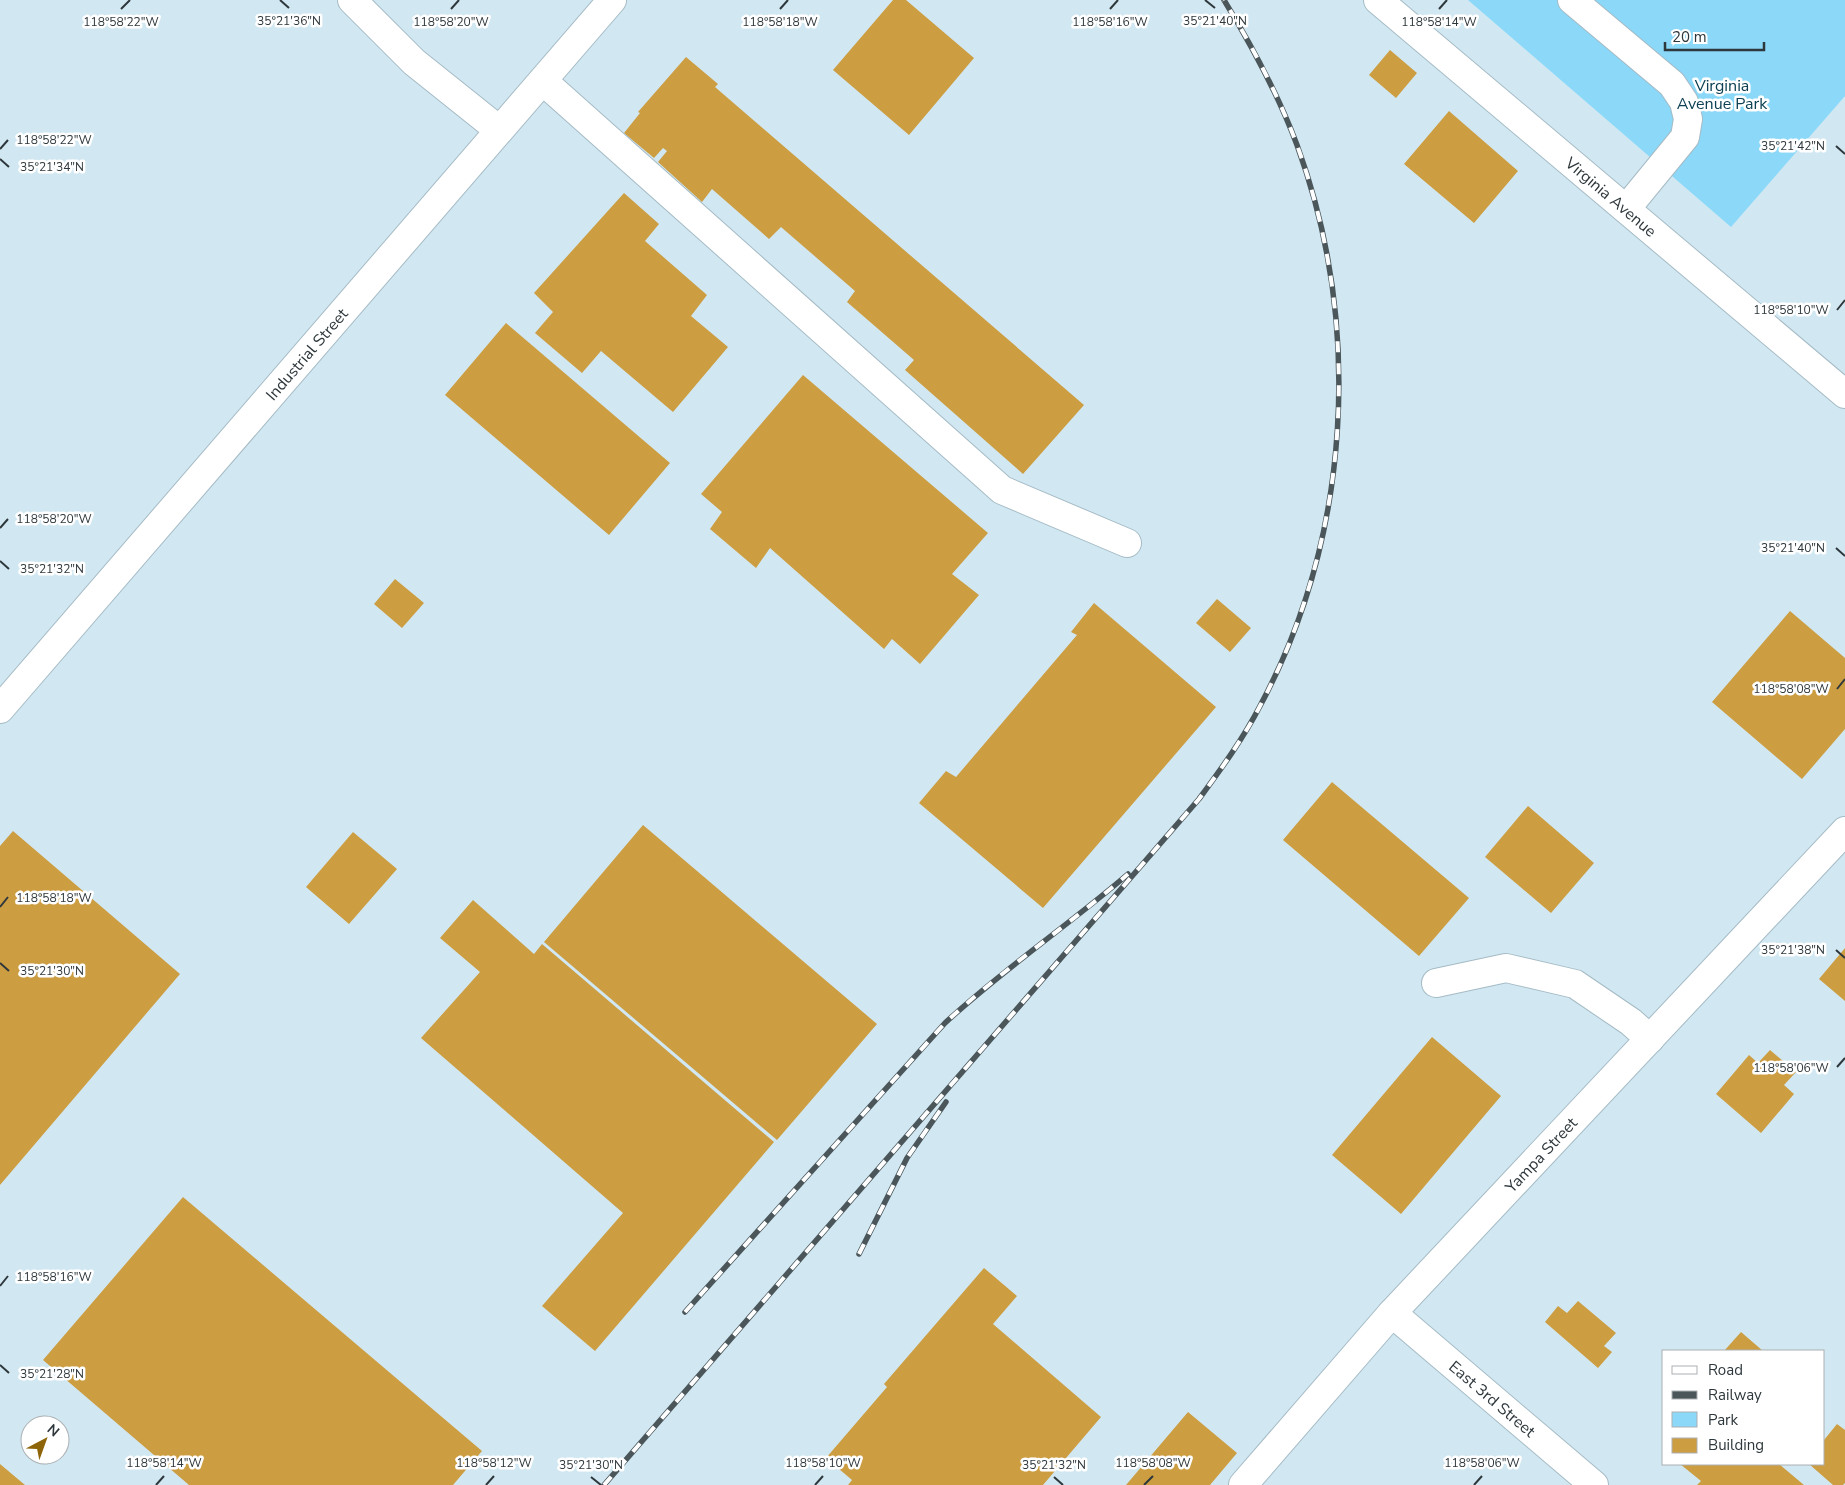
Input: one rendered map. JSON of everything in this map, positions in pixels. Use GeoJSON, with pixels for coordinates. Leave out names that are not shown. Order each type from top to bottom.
{"type":"FeatureCollection","features":[{"type":"Feature","properties":{"kind":"street"},"geometry":{"type":"LineString","coordinates":[[352,0],[414,62],[499,130]]}},
{"type":"Feature","properties":{"kind":"street","name":"Industrial Street"},"geometry":{"type":"LineString","coordinates":[[0,708],[612,0]]}},
{"type":"Feature","properties":{"kind":"street","name":"Virginia Avenue"},"geometry":{"type":"LineString","coordinates":[[1378,0],[1845,394]]}},
{"type":"Feature","properties":{"kind":"street"},"geometry":{"type":"LineString","coordinates":[[1572,0],[1672,84],[1684,102],[1688,119],[1685,137],[1626,209]]}},
{"type":"Feature","properties":{"kind":"street"},"geometry":{"type":"LineString","coordinates":[[543,81],[1002,490],[1127,543]]}},
{"type":"Feature","properties":{"kind":"street","name":"Yampa Street"},"geometry":{"type":"LineString","coordinates":[[1243,1485],[1392,1313],[1845,831]]}},
{"type":"Feature","properties":{"kind":"street"},"geometry":{"type":"LineString","coordinates":[[1436,983],[1506,968],[1575,984],[1630,1022],[1650,1039]]}},
{"type":"Feature","properties":{"kind":"street","name":"East 3rd Street"},"geometry":{"type":"LineString","coordinates":[[1392,1313],[1594,1485]]}},
{"type":"Feature","properties":{"kind":"green space","name":"Virginia Avenue Park"},"geometry":{"type":"Polygon","coordinates":[[[1468,0],[1845,0],[1845,96],[1731,227],[1468,0]]]}},
{"type":"Feature","properties":{"kind":"building"},"geometry":{"type":"Polygon","coordinates":[[[893,0],[906,0],[974,58],[909,135],[833,70],[893,0]]]}},
{"type":"Feature","properties":{"kind":"building"},"geometry":{"type":"Polygon","coordinates":[[[1390,50],[1417,73],[1396,98],[1369,75],[1390,50]]]}},
{"type":"Feature","properties":{"kind":"building"},"geometry":{"type":"Polygon","coordinates":[[[686,57],[718,84],[715,87],[1084,405],[1023,474],[905,370],[914,360],[847,302],[855,291],[781,227],[769,239],[712,189],[702,202],[658,162],[667,151],[663,148],[654,158],[624,133],[640,113],[638,112],[686,57]]]}},
{"type":"Feature","properties":{"kind":"building"},"geometry":{"type":"Polygon","coordinates":[[[1449,111],[1518,171],[1474,223],[1404,164],[1449,111]]]}},
{"type":"Feature","properties":{"kind":"building"},"geometry":{"type":"Polygon","coordinates":[[[624,193],[659,224],[645,241],[707,295],[691,316],[728,347],[673,412],[601,351],[582,373],[535,333],[553,312],[534,293],[624,193]]]}},
{"type":"Feature","properties":{"kind":"building"},"geometry":{"type":"Polygon","coordinates":[[[506,323],[670,463],[609,535],[445,395],[506,323]]]}},
{"type":"Feature","properties":{"kind":"building"},"geometry":{"type":"Polygon","coordinates":[[[803,375],[988,533],[952,574],[979,595],[920,664],[892,639],[884,649],[770,548],[756,568],[710,529],[722,512],[701,494],[803,375]]]}},
{"type":"Feature","properties":{"kind":"building"},"geometry":{"type":"Polygon","coordinates":[[[395,579],[424,603],[402,628],[374,604],[395,579]]]}},
{"type":"Feature","properties":{"kind":"building"},"geometry":{"type":"Polygon","coordinates":[[[1217,599],[1251,628],[1230,652],[1196,623],[1217,599]]]}},
{"type":"Feature","properties":{"kind":"building"},"geometry":{"type":"Polygon","coordinates":[[[1094,603],[1216,707],[1043,908],[919,803],[946,771],[956,777],[1077,635],[1071,632],[1094,603]]]}},
{"type":"Feature","properties":{"kind":"building"},"geometry":{"type":"Polygon","coordinates":[[[1790,611],[1845,658],[1845,729],[1802,779],[1712,702],[1790,611]]]}},
{"type":"Feature","properties":{"kind":"building"},"geometry":{"type":"Polygon","coordinates":[[[1332,782],[1469,898],[1419,956],[1283,840],[1332,782]]]}},
{"type":"Feature","properties":{"kind":"building"},"geometry":{"type":"Polygon","coordinates":[[[1528,806],[1594,863],[1551,913],[1485,857],[1528,806]]]}},
{"type":"Feature","properties":{"kind":"building"},"geometry":{"type":"Polygon","coordinates":[[[643,825],[877,1024],[777,1140],[544,942],[643,825]]]}},
{"type":"Feature","properties":{"kind":"building"},"geometry":{"type":"Polygon","coordinates":[[[13,831],[180,974],[0,1185],[0,846],[13,831]]]}},
{"type":"Feature","properties":{"kind":"building"},"geometry":{"type":"Polygon","coordinates":[[[353,832],[397,869],[349,924],[306,887],[353,832]]]}},
{"type":"Feature","properties":{"kind":"building"},"geometry":{"type":"Polygon","coordinates":[[[473,900],[534,954],[542,944],[774,1142],[595,1351],[542,1306],[623,1213],[421,1038],[480,972],[440,938],[473,900]]]}},
{"type":"Feature","properties":{"kind":"building"},"geometry":{"type":"Polygon","coordinates":[[[1845,948],[1845,1001],[1819,979],[1845,948]]]}},
{"type":"Feature","properties":{"kind":"building"},"geometry":{"type":"Polygon","coordinates":[[[1432,1037],[1501,1096],[1401,1214],[1332,1155],[1432,1037]]]}},
{"type":"Feature","properties":{"kind":"building"},"geometry":{"type":"Polygon","coordinates":[[[1770,1050],[1796,1072],[1784,1085],[1794,1094],[1761,1133],[1716,1094],[1749,1055],[1758,1063],[1770,1050]]]}},
{"type":"Feature","properties":{"kind":"building"},"geometry":{"type":"Polygon","coordinates":[[[183,1197],[482,1451],[453,1485],[189,1485],[43,1360],[183,1197]]]}},
{"type":"Feature","properties":{"kind":"building"},"geometry":{"type":"Polygon","coordinates":[[[984,1268],[1017,1296],[993,1324],[1101,1417],[1043,1485],[848,1485],[852,1480],[826,1458],[887,1387],[884,1384],[984,1268]]]}},
{"type":"Feature","properties":{"kind":"building"},"geometry":{"type":"Polygon","coordinates":[[[1578,1301],[1616,1333],[1604,1346],[1612,1352],[1598,1368],[1545,1322],[1558,1306],[1567,1313],[1578,1301]]]}},
{"type":"Feature","properties":{"kind":"building"},"geometry":{"type":"Polygon","coordinates":[[[1741,1332],[1762,1350],[1725,1350],[1741,1332]]]}},
{"type":"Feature","properties":{"kind":"building"},"geometry":{"type":"Polygon","coordinates":[[[1188,1412],[1237,1453],[1210,1485],[1126,1485],[1188,1412]]]}},
{"type":"Feature","properties":{"kind":"building"},"geometry":{"type":"Polygon","coordinates":[[[1837,1424],[1845,1430],[1845,1483],[1843,1485],[1833,1485],[1810,1465],[1825,1465],[1825,1439],[1837,1424]]]}},
{"type":"Feature","properties":{"kind":"building"},"geometry":{"type":"Polygon","coordinates":[[[0,1464],[25,1485],[0,1485],[0,1464]]]}},
{"type":"Feature","properties":{"kind":"building"},"geometry":{"type":"Polygon","coordinates":[[[1681,1465],[1780,1465],[1804,1485],[1697,1485],[1701,1481],[1681,1465]]]}},
{"type":"Feature","properties":{"kind":"railway"},"geometry":{"type":"LineString","coordinates":[[604,1485],[1199,799],[1231,754],[1260,706],[1290,641],[1313,572],[1329,502],[1337,430],[1338,357],[1332,285],[1318,214],[1297,145],[1282,107],[1264,71],[1224,0]]}},
{"type":"Feature","properties":{"kind":"railway"},"geometry":{"type":"LineString","coordinates":[[685,1312],[945,1023],[990,984],[1128,874]]}},
{"type":"Feature","properties":{"kind":"railway"},"geometry":{"type":"LineString","coordinates":[[859,1254],[907,1158],[946,1102]]}}]}
